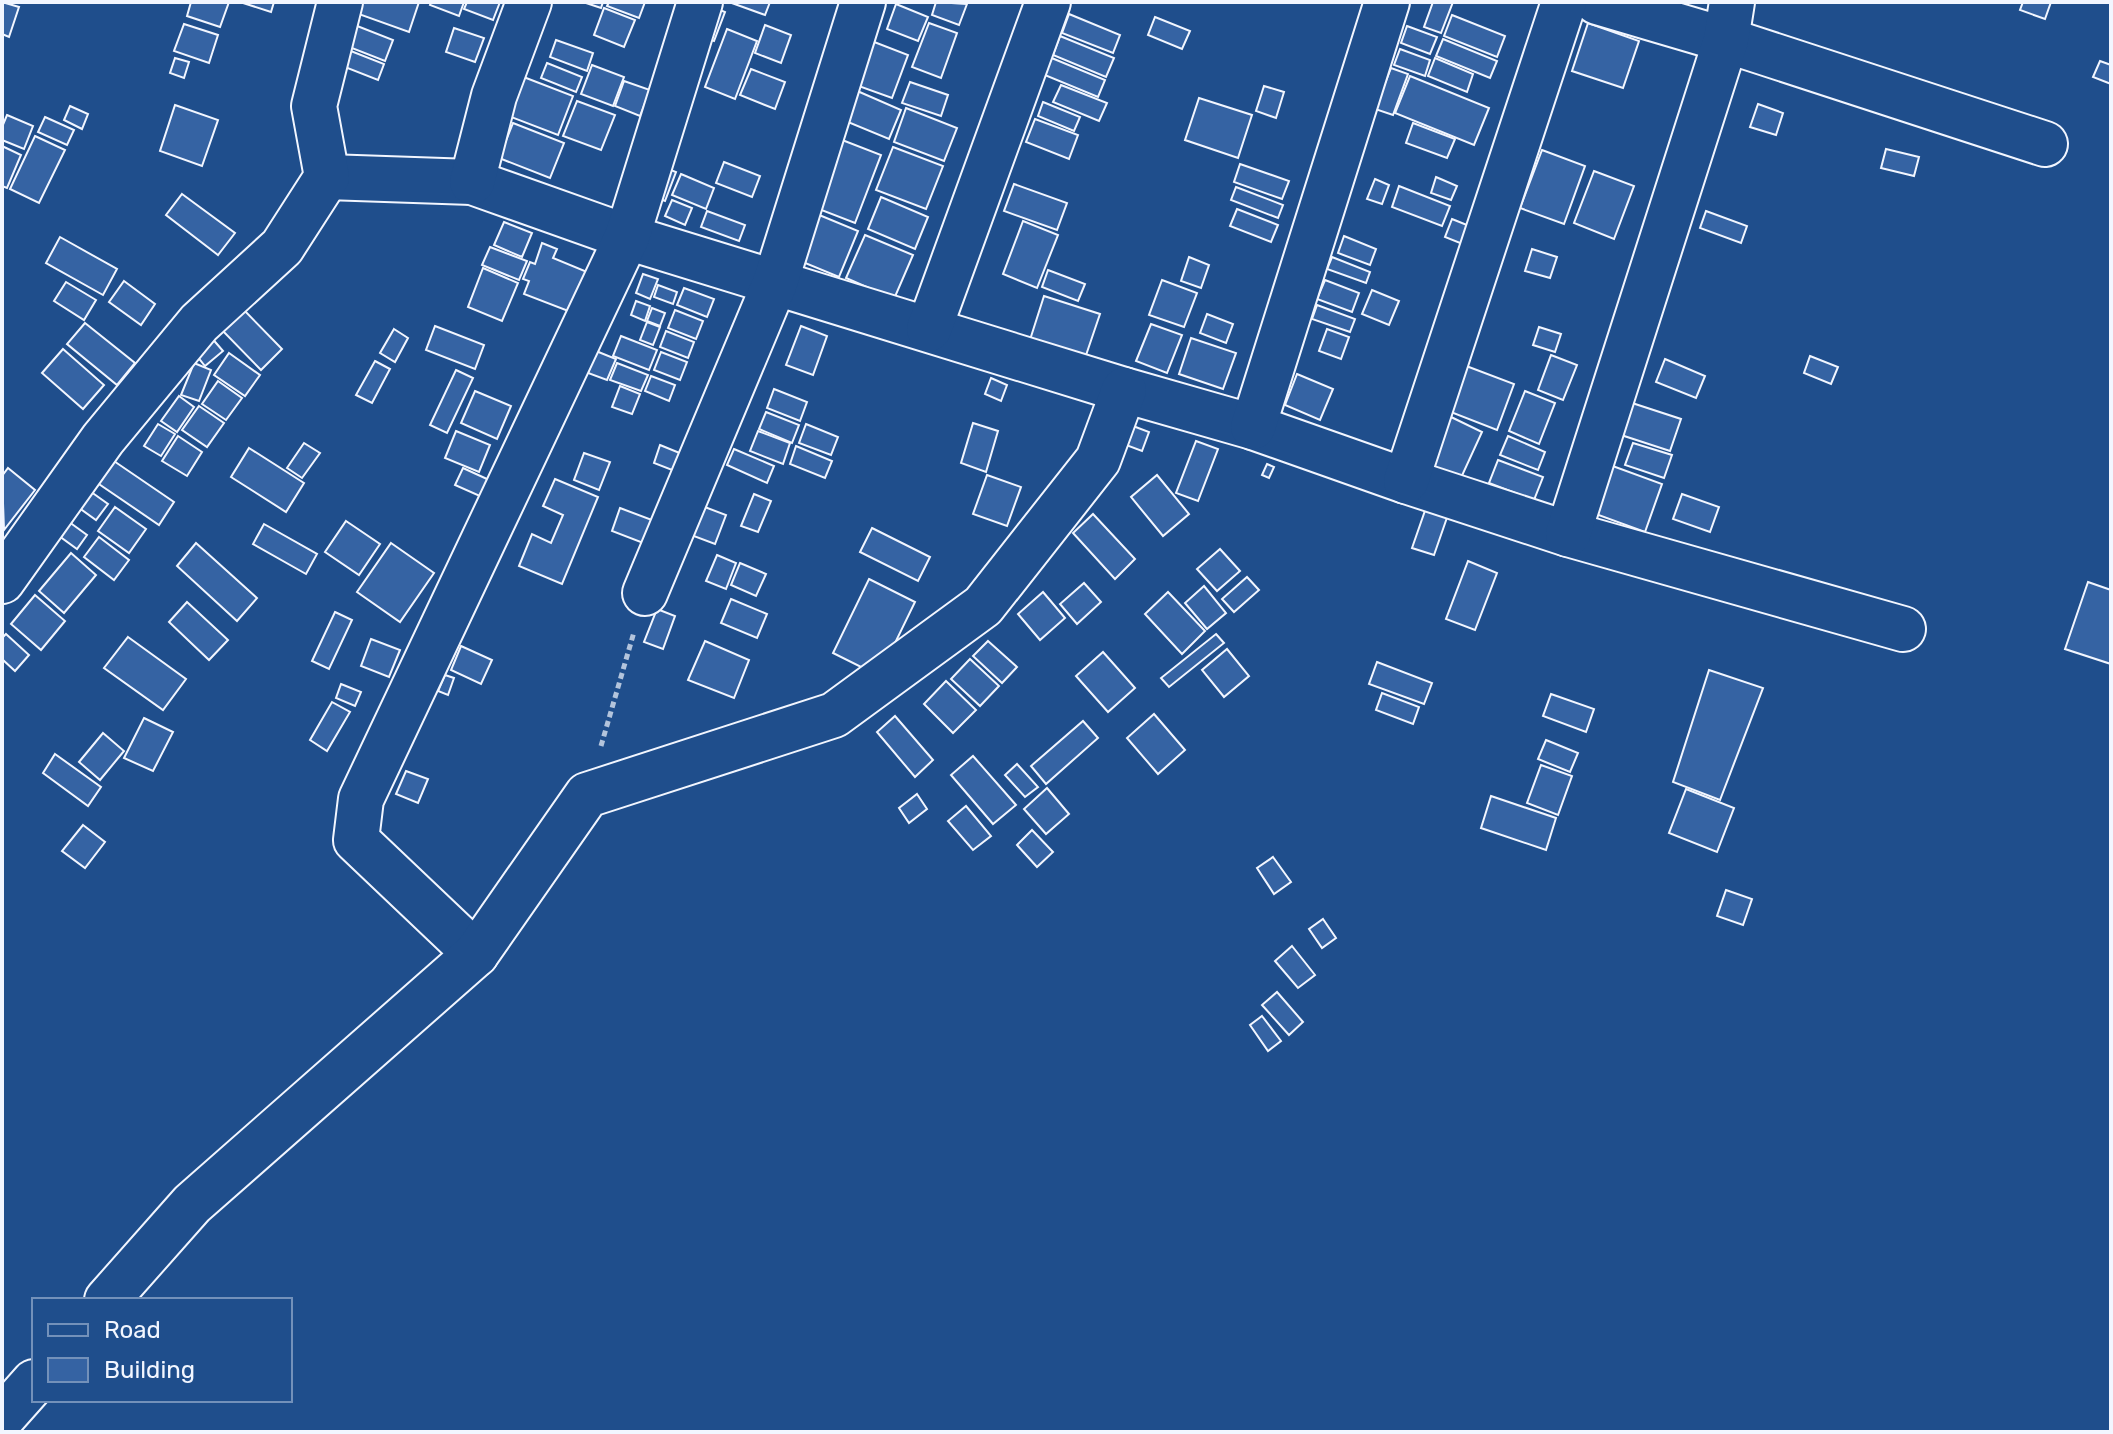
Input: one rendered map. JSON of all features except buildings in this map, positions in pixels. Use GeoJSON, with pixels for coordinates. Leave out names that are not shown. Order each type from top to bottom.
{"type":"FeatureCollection","features":[{"type":"Feature","properties":{"kind":"street"},"geometry":{"type":"LineString","coordinates":[[2,581],[103,439],[199,323],[282,247],[327,177],[314,106],[340,2]]}},
{"type":"Feature","properties":{"kind":"street"},"geometry":{"type":"LineString","coordinates":[[472,182],[494,96],[529,2]]}},
{"type":"Feature","properties":{"kind":"street"},"geometry":{"type":"LineString","coordinates":[[476,954],[356,840],[361,799],[627,237],[700,2]]}},
{"type":"Feature","properties":{"kind":"street"},"geometry":{"type":"LineString","coordinates":[[645,593],[775,283],[863,2]]}},
{"type":"Feature","properties":{"kind":"street"},"geometry":{"type":"LineString","coordinates":[[929,329],[1048,2]]}},
{"type":"Feature","properties":{"kind":"street"},"geometry":{"type":"LineString","coordinates":[[1253,427],[1387,2]]}},
{"type":"Feature","properties":{"kind":"street"},"geometry":{"type":"LineString","coordinates":[[1406,481],[1564,2]]}},
{"type":"Feature","properties":{"kind":"street"},"geometry":{"type":"LineString","coordinates":[[1597,2],[1729,21],[2045,144]]}},
{"type":"Feature","properties":{"kind":"street"},"geometry":{"type":"LineString","coordinates":[[1568,534],[1729,21]]}},
{"type":"Feature","properties":{"kind":"street"},"geometry":{"type":"LineString","coordinates":[[327,177],[472,182],[627,237],[1253,427],[1568,534],[1903,629]]}},
{"type":"Feature","properties":{"kind":"street"},"geometry":{"type":"LineString","coordinates":[[109,1298],[192,1204],[476,954],[587,795],[834,715],[983,606],[1098,460],[1124,390]]}},
{"type":"Feature","properties":{"kind":"street"},"geometry":{"type":"LineString","coordinates":[[2,1418],[32,1384]]}},
{"type":"Feature","properties":{"kind":"path"},"geometry":{"type":"LineString","coordinates":[[587,795],[645,593]]}}]}
